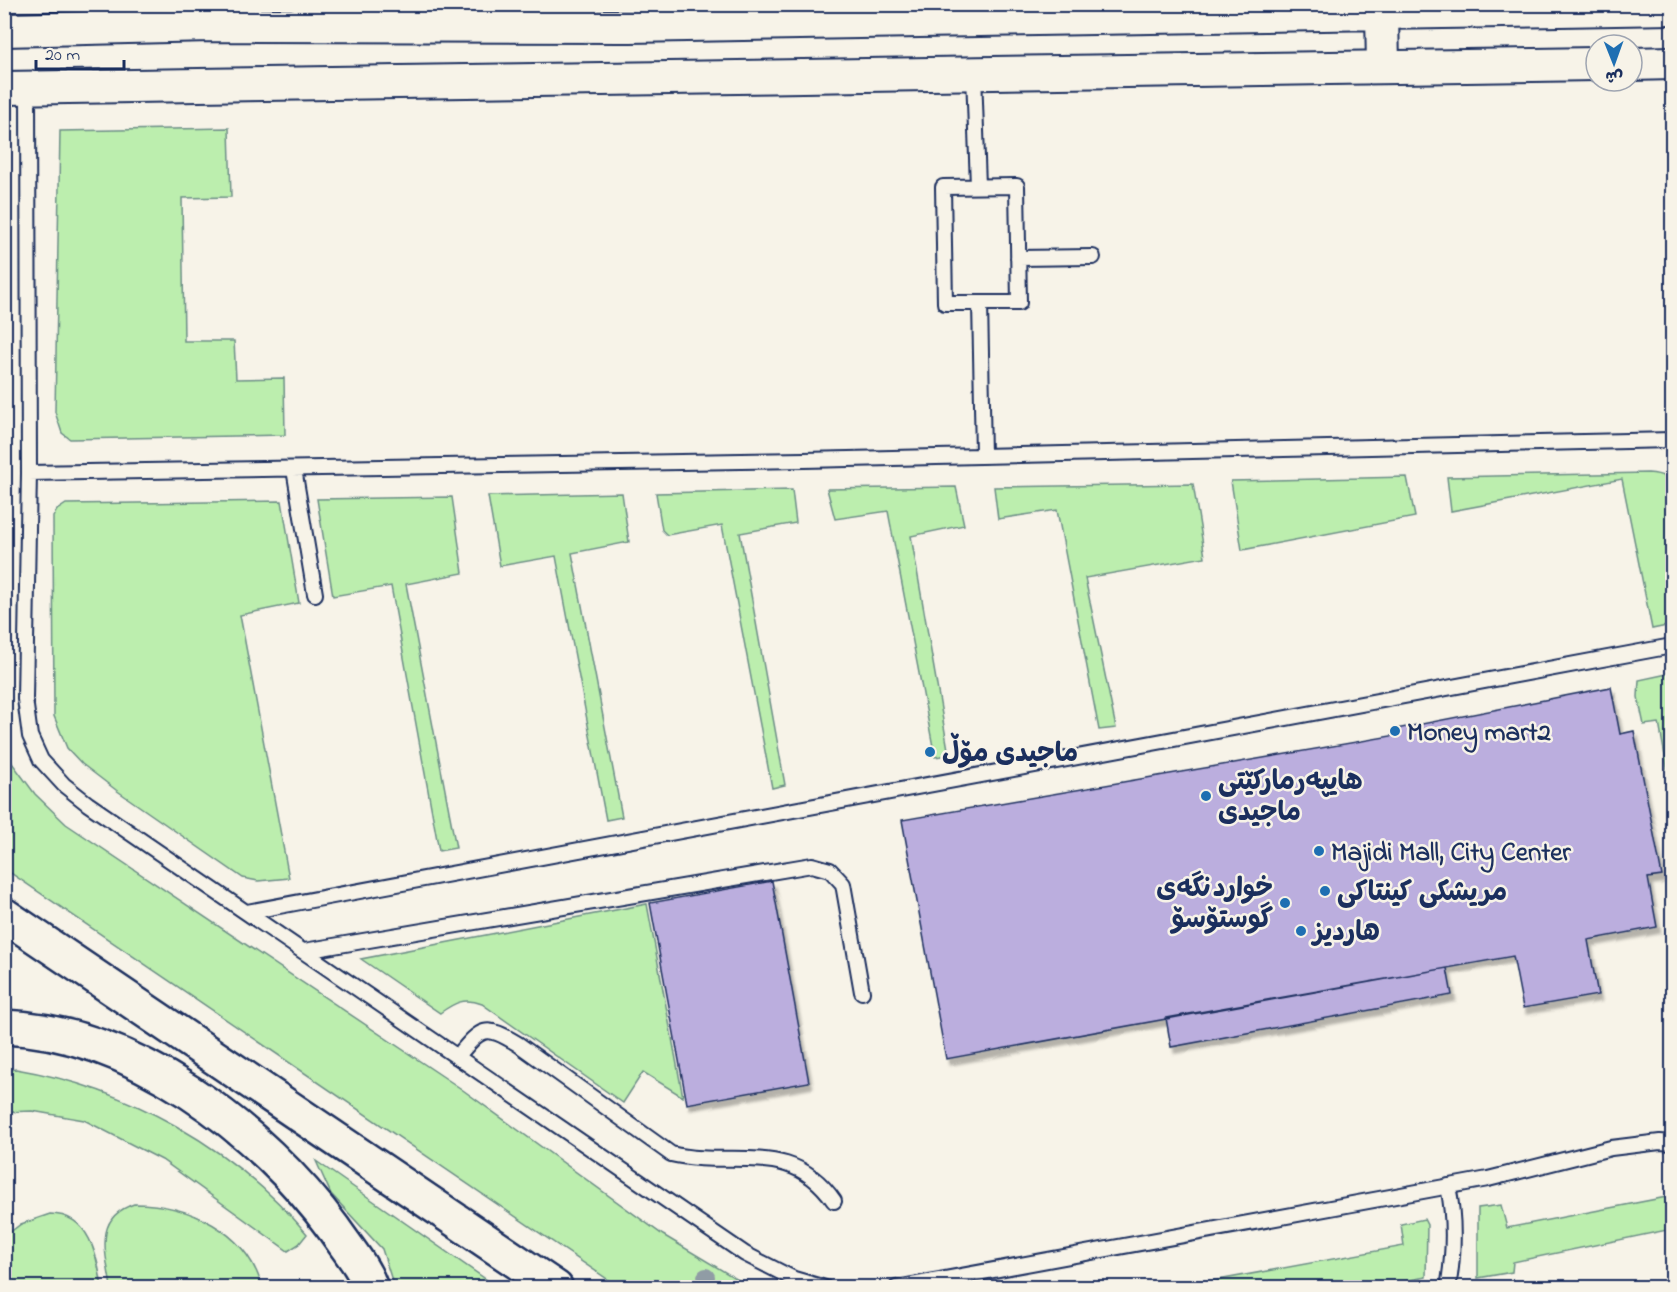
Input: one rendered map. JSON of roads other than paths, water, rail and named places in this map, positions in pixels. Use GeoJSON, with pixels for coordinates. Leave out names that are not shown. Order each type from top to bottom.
{"type":"FeatureCollection","features":[{"type":"Feature","properties":{"kind":"highway"},"geometry":{"type":"LineString","coordinates":[[4,915],[556,1287]]}},
{"type":"Feature","properties":{"kind":"highway"},"geometry":{"type":"LineString","coordinates":[[4,1028],[55,1033],[105,1049],[181,1089],[231,1123],[276,1162],[317,1206],[353,1255],[371,1287]]}},
{"type":"Feature","properties":{"kind":"street"},"geometry":{"type":"LineString","coordinates":[[4,30],[210,15],[630,26],[1166,10],[1382,12],[1672,8]]}},
{"type":"Feature","properties":{"kind":"street"},"geometry":{"type":"LineString","coordinates":[[1382,12],[1383,67]]}},
{"type":"Feature","properties":{"kind":"street"},"geometry":{"type":"LineString","coordinates":[[1644,64],[1672,63]]}},
{"type":"Feature","properties":{"kind":"street"},"geometry":{"type":"LineString","coordinates":[[16,88],[1584,64]]}},
{"type":"Feature","properties":{"kind":"lane"},"geometry":{"type":"LineString","coordinates":[[974,74],[978,186]]}},
{"type":"Feature","properties":{"kind":"lane"},"geometry":{"type":"LineString","coordinates":[[16,88],[29,472],[25,699],[30,736],[41,760],[64,785],[88,804],[746,1254],[794,1279],[825,1287]]}},
{"type":"Feature","properties":{"kind":"lane"},"geometry":{"type":"LineString","coordinates":[[1017,186],[1018,258],[1019,303],[945,303],[943,187],[1017,186]]}},
{"type":"Feature","properties":{"kind":"lane"},"geometry":{"type":"LineString","coordinates":[[1018,258],[1093,257]]}},
{"type":"Feature","properties":{"kind":"lane"},"geometry":{"type":"LineString","coordinates":[[980,303],[983,455]]}},
{"type":"Feature","properties":{"kind":"lane"},"geometry":{"type":"LineString","coordinates":[[29,472],[294,469],[1672,441]]}},
{"type":"Feature","properties":{"kind":"lane"},"geometry":{"type":"LineString","coordinates":[[294,469],[315,594]]}},
{"type":"Feature","properties":{"kind":"lane"},"geometry":{"type":"LineString","coordinates":[[247,912],[1672,646]]}},
{"type":"Feature","properties":{"kind":"lane"},"geometry":{"type":"LineString","coordinates":[[304,951],[812,865],[830,870],[843,884],[862,992]]}},
{"type":"Feature","properties":{"kind":"lane"},"geometry":{"type":"LineString","coordinates":[[457,1057],[470,1041],[487,1030],[495,1030],[518,1044],[671,1154],[701,1158],[755,1158],[800,1168],[821,1183],[834,1201]]}},
{"type":"Feature","properties":{"kind":"lane"},"geometry":{"type":"LineString","coordinates":[[896,1287],[1448,1186],[1611,1148],[1660,1142],[1672,1143]]}},
{"type":"Feature","properties":{"kind":"lane"},"geometry":{"type":"LineString","coordinates":[[1448,1186],[1452,1208],[1453,1240],[1448,1287]]}},
{"type":"Feature","properties":{"kind":"place","name":"Money mart2"},"geometry":{"type":"Point","coordinates":[1395,731]}},
{"type":"Feature","properties":{"kind":"place","name":"ماجیدی مۆڵ"},"geometry":{"type":"Point","coordinates":[930,752]}},
{"type":"Feature","properties":{"kind":"place","name":"هایپەرمارکێتی ماجیدی"},"geometry":{"type":"Point","coordinates":[1206,796]}},
{"type":"Feature","properties":{"kind":"place","name":"Majidi Mall, City Center"},"geometry":{"type":"Point","coordinates":[1319,851]}},
{"type":"Feature","properties":{"kind":"place","name":"مریشکی کینتاکی"},"geometry":{"type":"Point","coordinates":[1325,891]}},
{"type":"Feature","properties":{"kind":"place","name":"خواردنگەی گوستۆسۆ"},"geometry":{"type":"Point","coordinates":[1285,903]}},
{"type":"Feature","properties":{"kind":"place","name":"هاردیز"},"geometry":{"type":"Point","coordinates":[1301,931]}}]}
